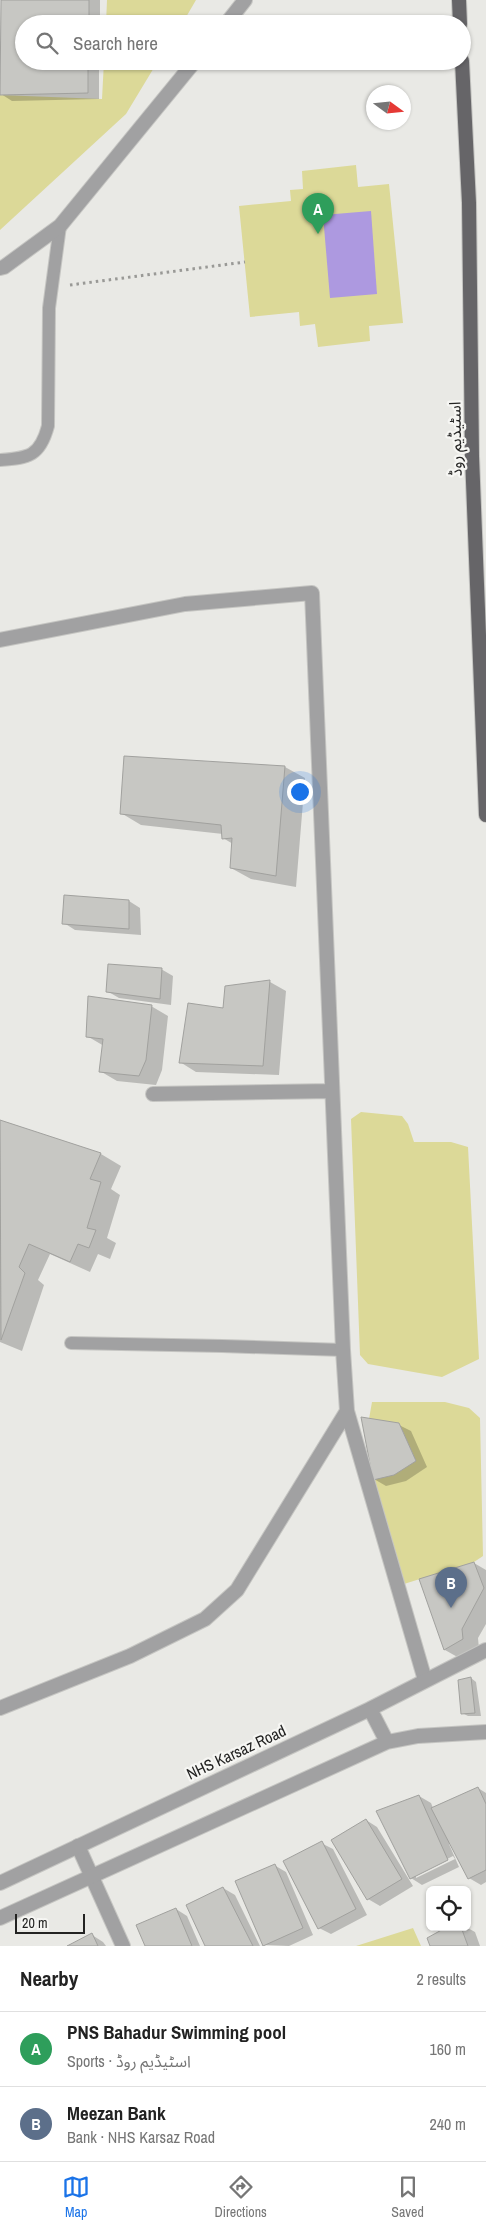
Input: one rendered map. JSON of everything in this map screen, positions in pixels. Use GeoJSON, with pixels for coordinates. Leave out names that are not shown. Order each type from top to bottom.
{"type":"FeatureCollection","features":[{"type":"Feature","properties":{"kind":"main road"},"geometry":{"type":"LineString","coordinates":[[458,0],[459,15]]}},
{"type":"Feature","properties":{"kind":"main road","name":"اسٹیڈیم روڈ"},"geometry":{"type":"LineString","coordinates":[[462,70],[468,203],[472,456],[486,816]]}},
{"type":"Feature","properties":{"kind":"street"},"geometry":{"type":"LineString","coordinates":[[233,15],[245,0]]}},
{"type":"Feature","properties":{"kind":"street"},"geometry":{"type":"LineString","coordinates":[[0,268],[60,226],[188,70]]}},
{"type":"Feature","properties":{"kind":"street"},"geometry":{"type":"LineString","coordinates":[[0,640],[185,604],[312,593],[347,1411],[425,1680]]}},
{"type":"Feature","properties":{"kind":"street"},"geometry":{"type":"LineString","coordinates":[[153,1094],[332,1091]]}},
{"type":"Feature","properties":{"kind":"street"},"geometry":{"type":"LineString","coordinates":[[0,1708],[130,1656],[205,1620],[237,1590],[347,1411]]}},
{"type":"Feature","properties":{"kind":"street","name":"NHS Karsaz Road"},"geometry":{"type":"LineString","coordinates":[[0,1883],[370,1709],[486,1650]]}},
{"type":"Feature","properties":{"kind":"street"},"geometry":{"type":"LineString","coordinates":[[370,1709],[387,1742]]}},
{"type":"Feature","properties":{"kind":"street"},"geometry":{"type":"LineString","coordinates":[[0,1918],[387,1742],[418,1736],[486,1732]]}},
{"type":"Feature","properties":{"kind":"street"},"geometry":{"type":"LineString","coordinates":[[78,1846],[123,1946]]}},
{"type":"Feature","properties":{"kind":"lane"},"geometry":{"type":"LineString","coordinates":[[0,460],[24,458],[43,444],[48,426],[49,308],[60,226]]}},
{"type":"Feature","properties":{"kind":"lane"},"geometry":{"type":"LineString","coordinates":[[71,1344],[343,1350]]}},
{"type":"Feature","properties":{"kind":"path"},"geometry":{"type":"LineString","coordinates":[[52,288],[245,262]]}},
{"type":"Feature","properties":{"kind":"shaded area"},"geometry":{"type":"Polygon","coordinates":[[[107,0],[196,0],[187,15],[106,15],[107,0]]]}},
{"type":"Feature","properties":{"kind":"shaded area"},"geometry":{"type":"Polygon","coordinates":[[[104,70],[153,70],[126,114],[0,230],[0,95],[102,99],[104,70]]]}},
{"type":"Feature","properties":{"kind":"shaded area"},"geometry":{"type":"Polygon","coordinates":[[[356,165],[358,187],[389,184],[403,323],[369,326],[370,341],[318,347],[315,324],[300,326],[299,312],[250,317],[239,206],[291,201],[290,190],[303,189],[302,171],[356,165]]]}},
{"type":"Feature","properties":{"kind":"shaded area"},"geometry":{"type":"Polygon","coordinates":[[[371,211],[377,294],[330,298],[323,215],[371,211]]]}},
{"type":"Feature","properties":{"kind":"shaded area"},"geometry":{"type":"Polygon","coordinates":[[[361,1112],[402,1116],[408,1124],[414,1142],[451,1142],[468,1147],[479,1359],[442,1377],[368,1364],[360,1355],[351,1119],[361,1112]]]}},
{"type":"Feature","properties":{"kind":"shaded area"},"geometry":{"type":"Polygon","coordinates":[[[372,1402],[445,1402],[469,1408],[480,1418],[483,1556],[474,1562],[404,1584],[373,1480],[416,1461],[399,1423],[369,1419],[372,1402]]]}},
{"type":"Feature","properties":{"kind":"shaded area"},"geometry":{"type":"Polygon","coordinates":[[[413,1928],[421,1946],[356,1946],[413,1928]]]}},
{"type":"Feature","properties":{"kind":"building"},"geometry":{"type":"Polygon","coordinates":[[[1,0],[89,0],[89,15],[15,15],[15,70],[88,70],[88,93],[0,95],[1,0]]]}},
{"type":"Feature","properties":{"kind":"building"},"geometry":{"type":"Polygon","coordinates":[[[124,756],[285,766],[276,876],[230,868],[232,838],[222,839],[221,825],[120,814],[124,756]]]}},
{"type":"Feature","properties":{"kind":"building"},"geometry":{"type":"Polygon","coordinates":[[[64,895],[129,900],[129,929],[62,924],[64,895]]]}},
{"type":"Feature","properties":{"kind":"building"},"geometry":{"type":"Polygon","coordinates":[[[108,964],[162,968],[160,999],[106,992],[108,964]]]}},
{"type":"Feature","properties":{"kind":"building"},"geometry":{"type":"Polygon","coordinates":[[[270,980],[263,1066],[179,1063],[188,1003],[223,1008],[225,986],[270,980]]]}},
{"type":"Feature","properties":{"kind":"building"},"geometry":{"type":"Polygon","coordinates":[[[88,996],[152,1005],[146,1060],[139,1076],[99,1072],[103,1039],[86,1037],[88,996]]]}},
{"type":"Feature","properties":{"kind":"building"},"geometry":{"type":"Polygon","coordinates":[[[0,1120],[101,1153],[90,1179],[101,1182],[87,1228],[96,1230],[89,1248],[78,1244],[70,1262],[29,1244],[19,1267],[25,1273],[1,1340],[0,1120]]]}},
{"type":"Feature","properties":{"kind":"building"},"geometry":{"type":"Polygon","coordinates":[[[361,1417],[399,1423],[416,1461],[394,1475],[373,1480],[361,1417]]]}},
{"type":"Feature","properties":{"kind":"building"},"geometry":{"type":"Polygon","coordinates":[[[474,1562],[484,1588],[462,1629],[463,1639],[444,1650],[419,1579],[474,1562]]]}},
{"type":"Feature","properties":{"kind":"building"},"geometry":{"type":"Polygon","coordinates":[[[471,1677],[475,1713],[461,1714],[458,1680],[471,1677]]]}},
{"type":"Feature","properties":{"kind":"building"},"geometry":{"type":"Polygon","coordinates":[[[478,1787],[486,1804],[486,1870],[468,1879],[431,1808],[478,1787]]]}},
{"type":"Feature","properties":{"kind":"building"},"geometry":{"type":"Polygon","coordinates":[[[419,1795],[448,1860],[410,1879],[376,1811],[419,1795]]]}},
{"type":"Feature","properties":{"kind":"building"},"geometry":{"type":"Polygon","coordinates":[[[366,1819],[402,1879],[367,1900],[331,1840],[366,1819]]]}},
{"type":"Feature","properties":{"kind":"building"},"geometry":{"type":"Polygon","coordinates":[[[322,1841],[356,1909],[318,1929],[283,1861],[322,1841]]]}},
{"type":"Feature","properties":{"kind":"building"},"geometry":{"type":"Polygon","coordinates":[[[275,1864],[303,1928],[263,1946],[235,1881],[275,1864]]]}},
{"type":"Feature","properties":{"kind":"building"},"geometry":{"type":"Polygon","coordinates":[[[223,1887],[253,1946],[205,1946],[186,1905],[223,1887]]]}},
{"type":"Feature","properties":{"kind":"building"},"geometry":{"type":"Polygon","coordinates":[[[176,1908],[192,1946],[145,1946],[136,1925],[176,1908]]]}},
{"type":"Feature","properties":{"kind":"building"},"geometry":{"type":"Polygon","coordinates":[[[440,1931],[462,1931],[468,1946],[430,1946],[427,1938],[440,1931]]]}},
{"type":"Feature","properties":{"kind":"building"},"geometry":{"type":"Polygon","coordinates":[[[92,1933],[98,1946],[67,1946],[92,1933]]]}},
{"type":"Feature","properties":{"kind":"place","name":"PNS Bahadur Swimming pool"},"geometry":{"type":"Point","coordinates":[318,234]}},
{"type":"Feature","properties":{"kind":"place","name":"Meezan Bank"},"geometry":{"type":"Point","coordinates":[451,1608]}}]}
